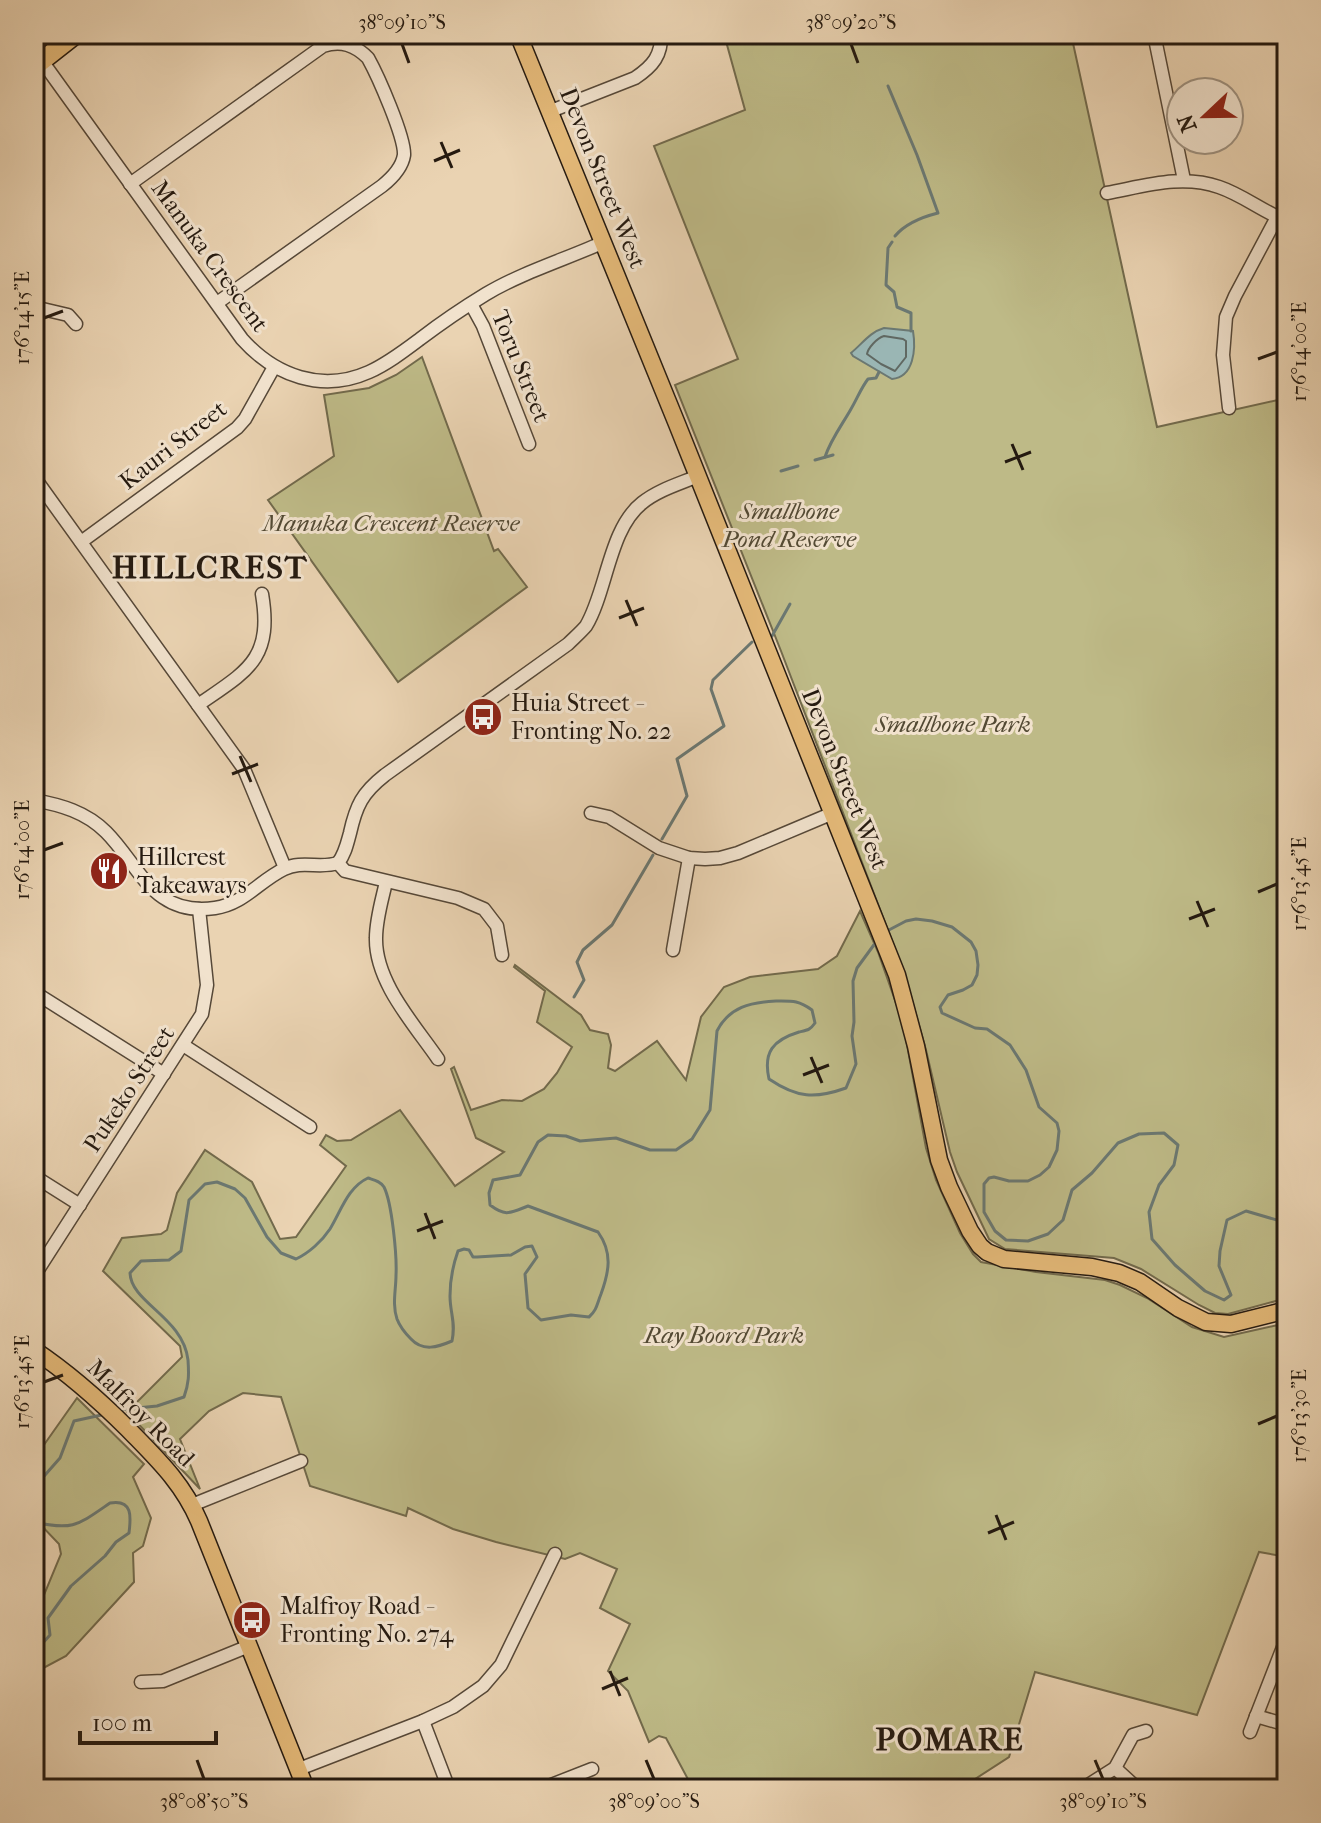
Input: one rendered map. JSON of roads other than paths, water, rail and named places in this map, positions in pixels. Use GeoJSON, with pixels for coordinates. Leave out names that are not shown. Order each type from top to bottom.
{"type":"FeatureCollection","features":[{"type":"Feature","properties":{"kind":"highway"},"geometry":{"type":"LineString","coordinates":[[38,64],[76,34]]}},
{"type":"Feature","properties":{"kind":"main road","name":"Devon Street West"},"geometry":{"type":"LineString","coordinates":[[518,34],[889,955],[910,1020],[939,1160],[965,1221],[980,1246],[1004,1259],[1092,1267],[1119,1273],[1140,1282],[1178,1308],[1206,1322],[1231,1324],[1287,1310]]}},
{"type":"Feature","properties":{"kind":"main road","name":"Malfroy Road"},"geometry":{"type":"LineString","coordinates":[[34,1350],[99,1399],[171,1473],[192,1505],[306,1789]]}},
{"type":"Feature","properties":{"kind":"street"},"geometry":{"type":"LineString","coordinates":[[551,111],[648,70],[661,47],[661,34]]}},
{"type":"Feature","properties":{"kind":"street"},"geometry":{"type":"LineString","coordinates":[[1154,34],[1184,180]]}},
{"type":"Feature","properties":{"kind":"street"},"geometry":{"type":"LineString","coordinates":[[130,184],[323,46],[341,43],[360,50],[368,58],[402,139],[404,158],[399,168],[382,186],[217,303]]}},
{"type":"Feature","properties":{"kind":"street","name":"Manuka Crescent"},"geometry":{"type":"LineString","coordinates":[[38,64],[242,339],[274,367],[301,378],[344,380],[367,373],[503,286],[604,242]]}},
{"type":"Feature","properties":{"kind":"street"},"geometry":{"type":"LineString","coordinates":[[1107,193],[1184,180],[1220,187],[1282,219],[1235,296],[1226,317],[1223,355],[1229,408]]}},
{"type":"Feature","properties":{"kind":"street","name":"Toru Street"},"geometry":{"type":"LineString","coordinates":[[471,304],[483,326],[529,444]]}},
{"type":"Feature","properties":{"kind":"street"},"geometry":{"type":"LineString","coordinates":[[34,307],[68,315],[76,324]]}},
{"type":"Feature","properties":{"kind":"street","name":"Kauri Street"},"geometry":{"type":"LineString","coordinates":[[81,542],[228,436],[245,419],[274,367]]}},
{"type":"Feature","properties":{"kind":"street"},"geometry":{"type":"LineString","coordinates":[[34,800],[82,814],[107,833],[147,885],[167,899],[187,907],[216,908],[238,901],[285,868],[303,863],[324,866],[338,863],[346,850],[355,812],[365,793],[385,775],[578,635],[591,613],[619,537],[631,514],[653,495],[698,476]]}},
{"type":"Feature","properties":{"kind":"street"},"geometry":{"type":"LineString","coordinates":[[34,477],[244,769],[285,868]]}},
{"type":"Feature","properties":{"kind":"street"},"geometry":{"type":"LineString","coordinates":[[198,705],[253,662],[266,623],[262,594]]}},
{"type":"Feature","properties":{"kind":"street"},"geometry":{"type":"LineString","coordinates":[[591,813],[609,817],[659,848],[689,858],[720,858],[833,813]]}},
{"type":"Feature","properties":{"kind":"street"},"geometry":{"type":"LineString","coordinates":[[673,950],[689,858]]}},
{"type":"Feature","properties":{"kind":"street"},"geometry":{"type":"LineString","coordinates":[[338,863],[345,871],[458,898],[484,909],[497,926],[502,955]]}},
{"type":"Feature","properties":{"kind":"street"},"geometry":{"type":"LineString","coordinates":[[386,882],[376,927],[378,959],[390,989],[438,1059]]}},
{"type":"Feature","properties":{"kind":"street","name":"Pukeko Street"},"geometry":{"type":"LineString","coordinates":[[34,1276],[196,1025],[206,1001],[207,985],[199,909]]}},
{"type":"Feature","properties":{"kind":"street"},"geometry":{"type":"LineString","coordinates":[[34,992],[164,1074]]}},
{"type":"Feature","properties":{"kind":"street"},"geometry":{"type":"LineString","coordinates":[[183,1045],[310,1127]]}},
{"type":"Feature","properties":{"kind":"street"},"geometry":{"type":"LineString","coordinates":[[34,1176],[80,1205]]}},
{"type":"Feature","properties":{"kind":"street"},"geometry":{"type":"LineString","coordinates":[[192,1505],[301,1461]]}},
{"type":"Feature","properties":{"kind":"street"},"geometry":{"type":"LineString","coordinates":[[299,1769],[423,1721],[453,1707],[483,1686],[501,1665],[555,1554]]}},
{"type":"Feature","properties":{"kind":"street"},"geometry":{"type":"LineString","coordinates":[[1250,1732],[1287,1637]]}},
{"type":"Feature","properties":{"kind":"street"},"geometry":{"type":"LineString","coordinates":[[141,1682],[163,1681],[249,1646]]}},
{"type":"Feature","properties":{"kind":"street"},"geometry":{"type":"LineString","coordinates":[[1256,1716],[1287,1725]]}},
{"type":"Feature","properties":{"kind":"street"},"geometry":{"type":"LineString","coordinates":[[423,1721],[449,1789]]}},
{"type":"Feature","properties":{"kind":"street"},"geometry":{"type":"LineString","coordinates":[[1082,1789],[1115,1768],[1133,1731]]}},
{"type":"Feature","properties":{"kind":"street"},"geometry":{"type":"LineString","coordinates":[[1115,1768],[1138,1789]]}},
{"type":"Feature","properties":{"kind":"street"},"geometry":{"type":"LineString","coordinates":[[541,1789],[592,1769]]}},
{"type":"Feature","properties":{"kind":"water"},"geometry":{"type":"Polygon","coordinates":[[[884,328],[913,331],[914,346],[909,368],[892,379],[851,353],[870,335],[884,328]]]}},
{"type":"Feature","properties":{"kind":"waterway"},"geometry":{"type":"LineString","coordinates":[[888,86],[938,213],[915,221],[895,236]]}},
{"type":"Feature","properties":{"kind":"waterway"},"geometry":{"type":"LineString","coordinates":[[892,242],[888,248],[886,285],[894,292],[897,307],[911,313],[911,331]]}},
{"type":"Feature","properties":{"kind":"waterway"},"geometry":{"type":"LineString","coordinates":[[825,457],[866,382],[876,378],[879,372]]}},
{"type":"Feature","properties":{"kind":"waterway"},"geometry":{"type":"LineString","coordinates":[[815,460],[833,455]]}},
{"type":"Feature","properties":{"kind":"waterway"},"geometry":{"type":"LineString","coordinates":[[781,471],[798,466]]}},
{"type":"Feature","properties":{"kind":"waterway"},"geometry":{"type":"LineString","coordinates":[[772,636],[790,604]]}},
{"type":"Feature","properties":{"kind":"waterway"},"geometry":{"type":"LineString","coordinates":[[662,839],[687,796],[677,759],[724,726],[711,689],[713,680],[752,642]]}},
{"type":"Feature","properties":{"kind":"waterway"},"geometry":{"type":"LineString","coordinates":[[574,997],[584,980],[577,962],[583,950],[612,925],[653,855]]}},
{"type":"Feature","properties":{"kind":"waterway"},"geometry":{"type":"LineString","coordinates":[[887,931],[906,921],[932,921],[952,927],[971,942],[976,951],[977,975],[972,985],[948,995],[940,1007],[942,1013],[975,1028],[987,1029],[1010,1045],[1026,1070],[1039,1107],[1057,1123],[1057,1150],[1049,1167],[1040,1175],[1028,1181],[994,1177],[984,1184],[984,1212],[995,1231],[1006,1240],[1028,1241],[1048,1234],[1063,1220],[1072,1190],[1092,1173],[1118,1143],[1139,1134],[1164,1133],[1178,1145],[1174,1165],[1159,1185],[1149,1212],[1152,1239],[1175,1265],[1205,1291],[1224,1300],[1231,1295],[1219,1266],[1227,1220],[1246,1211],[1287,1223]]}},
{"type":"Feature","properties":{"kind":"waterway"},"geometry":{"type":"LineString","coordinates":[[117,1410],[157,1406],[184,1397],[188,1375],[184,1345],[168,1321],[139,1293],[130,1273],[141,1261],[169,1260],[181,1251],[189,1200],[205,1184],[217,1182],[235,1189],[245,1198],[267,1237],[281,1253],[296,1259],[323,1238],[355,1187],[368,1178],[381,1183],[387,1195],[393,1230],[396,1266],[394,1302],[398,1322],[420,1346],[436,1346],[452,1341],[451,1279],[458,1251],[464,1249],[477,1257],[511,1255],[532,1246],[537,1257],[525,1274],[528,1308],[541,1320],[571,1315],[589,1317],[594,1312],[608,1270],[606,1247],[598,1232],[528,1206],[512,1212],[500,1211],[490,1205],[489,1193],[493,1180],[520,1175],[538,1142],[548,1135],[580,1141],[616,1138],[650,1150],[676,1150],[692,1139],[710,1110],[717,1031],[728,1016],[742,1007],[791,1001],[812,1010],[815,1023],[812,1027],[782,1039],[772,1048],[768,1061],[769,1079],[788,1090],[806,1095],[846,1088],[856,1064],[852,1036],[853,981],[857,968],[876,942]]}},
{"type":"Feature","properties":{"kind":"waterway"},"geometry":{"type":"LineString","coordinates":[[34,1495],[38,1483],[60,1458],[74,1421],[106,1414]]}},
{"type":"Feature","properties":{"kind":"waterway"},"geometry":{"type":"LineString","coordinates":[[34,1522],[67,1526],[90,1517],[110,1503],[118,1502],[127,1507],[130,1515],[129,1533],[71,1586],[48,1618],[50,1635],[41,1645],[34,1642]]}},
{"type":"Feature","properties":{"kind":"place","name":"Huia Street - Fronting No. 22"},"geometry":{"type":"Point","coordinates":[483,717]}},
{"type":"Feature","properties":{"kind":"place","name":"Hillcrest Takeaways"},"geometry":{"type":"Point","coordinates":[109,871]}},
{"type":"Feature","properties":{"kind":"place","name":"Malfroy Road - Fronting No. 274"},"geometry":{"type":"Point","coordinates":[252,1620]}},
{"type":"Feature","properties":{"kind":"district","name":"HILLCREST"},"geometry":{"type":"Point","coordinates":[210,567]}},
{"type":"Feature","properties":{"kind":"district","name":"POMARE"},"geometry":{"type":"Point","coordinates":[950,1739]}},
{"type":"Feature","properties":{"kind":"park label","name":"Manuka Crescent Reserve"},"geometry":{"type":"Point","coordinates":[391,523]}},
{"type":"Feature","properties":{"kind":"park label","name":"Smallbone Pond Reserve"},"geometry":{"type":"Point","coordinates":[789,525]}},
{"type":"Feature","properties":{"kind":"park label","name":"Smallbone Park"},"geometry":{"type":"Point","coordinates":[953,724]}},
{"type":"Feature","properties":{"kind":"park label","name":"Ray Boord Park"},"geometry":{"type":"Point","coordinates":[724,1335]}}]}
